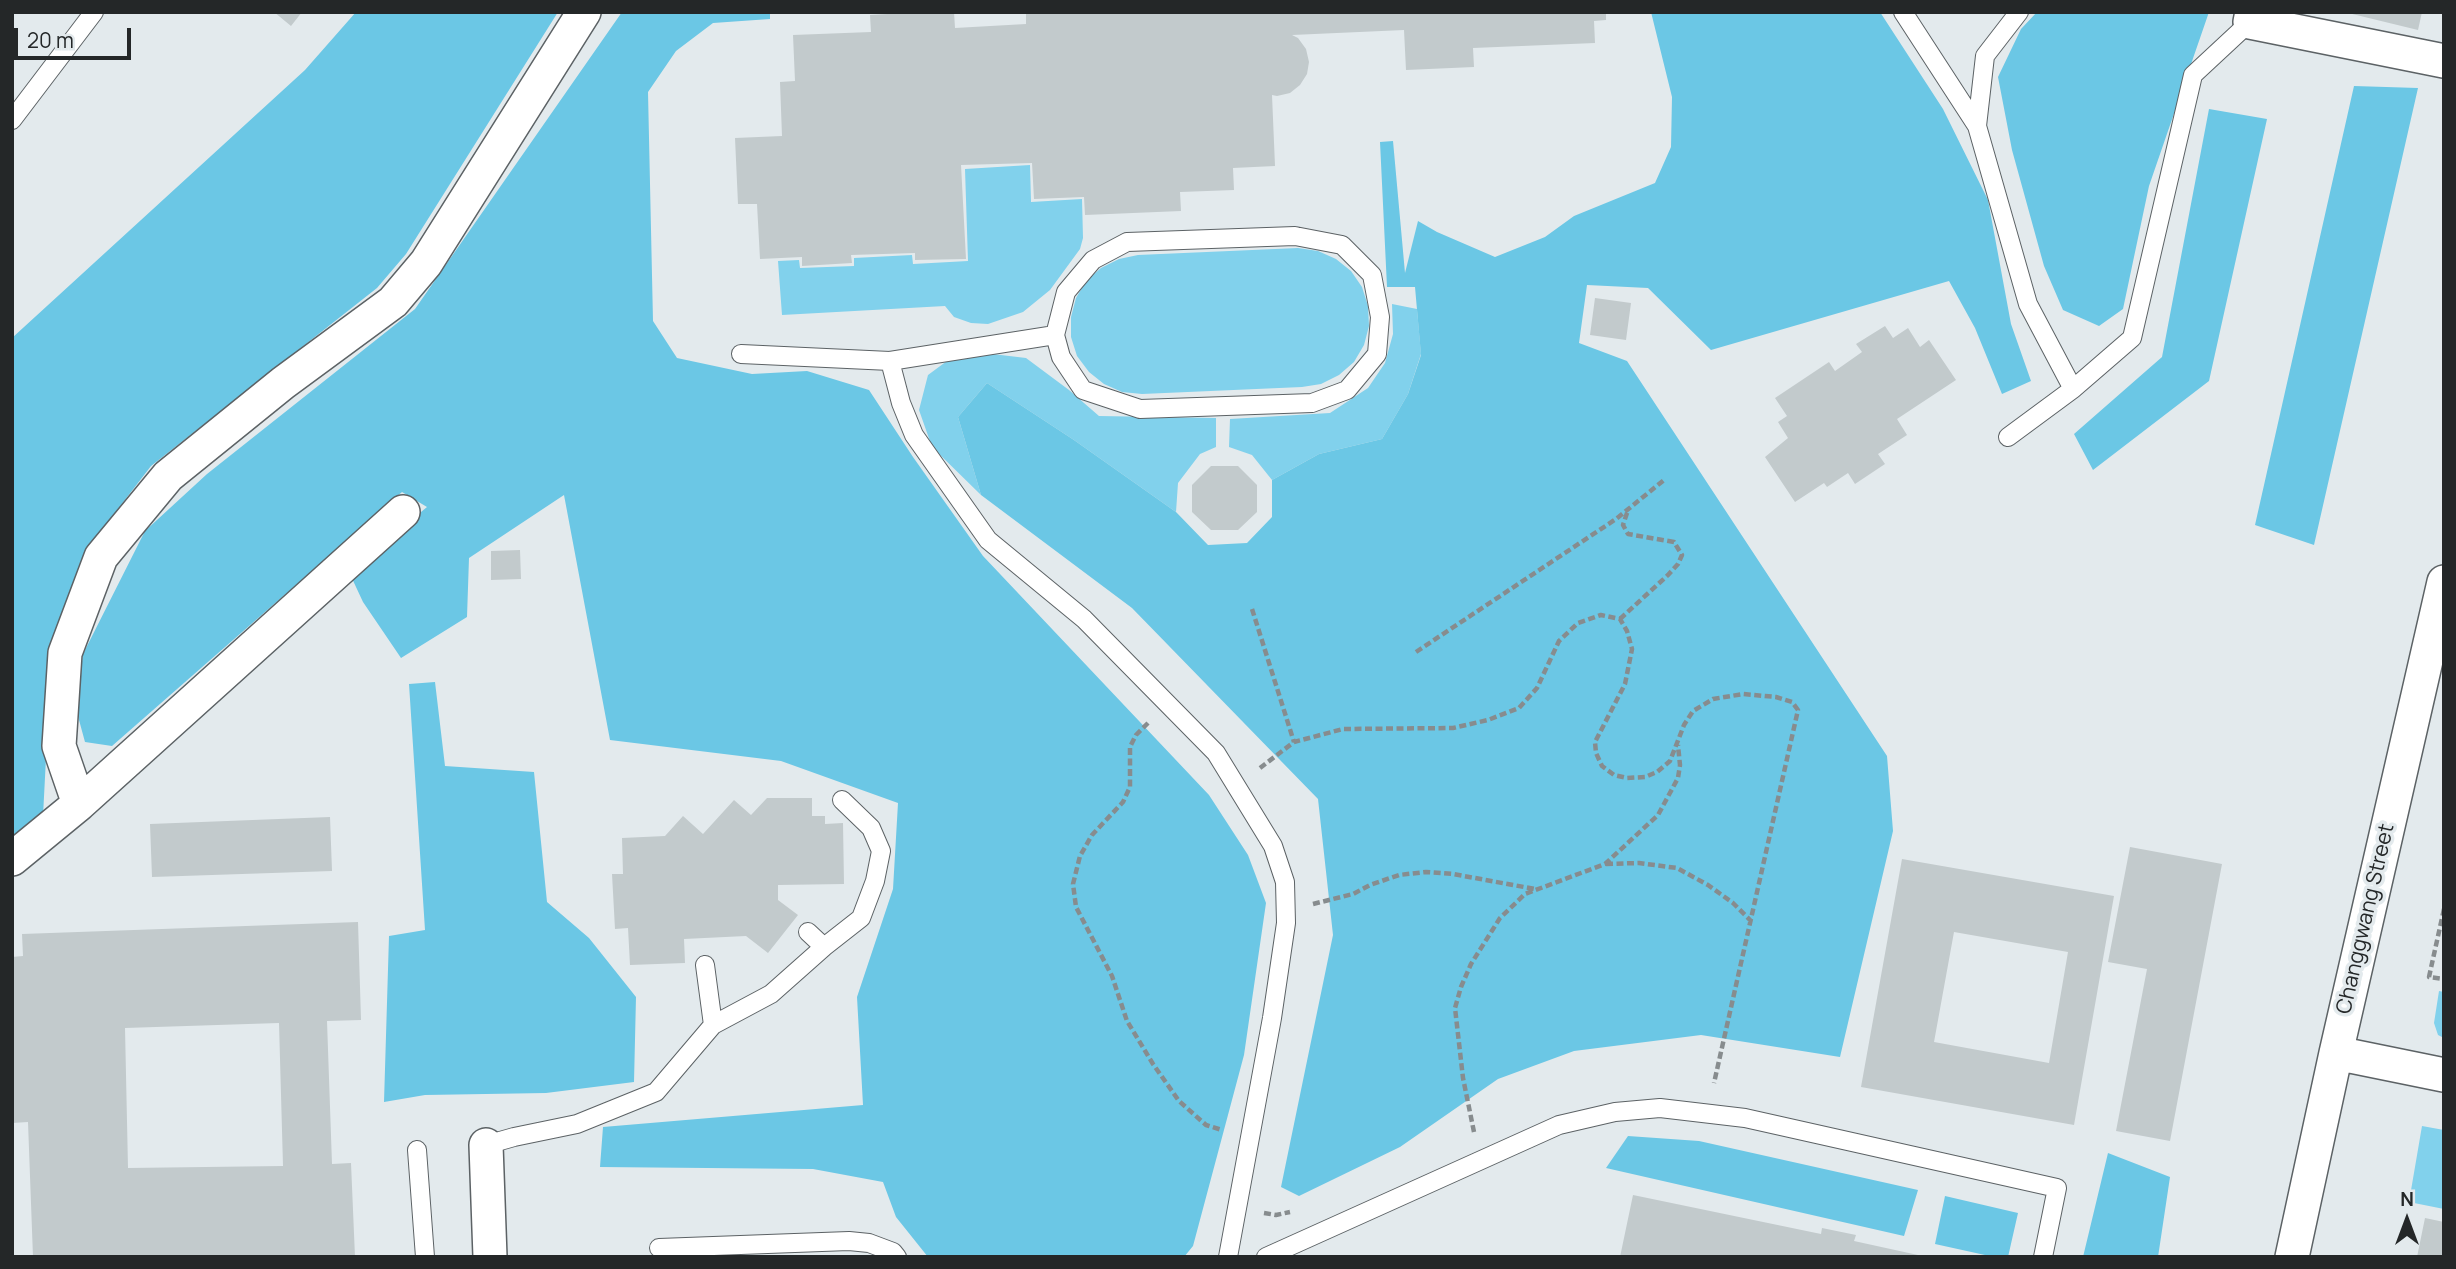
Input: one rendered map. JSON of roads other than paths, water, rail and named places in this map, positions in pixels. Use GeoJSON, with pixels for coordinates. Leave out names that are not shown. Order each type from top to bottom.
{"type":"FeatureCollection","features":[{"type":"Feature","properties":{"kind":"street"},"geometry":{"type":"LineString","coordinates":[[79,804],[59,746],[65,653],[101,556],[168,476],[283,383],[393,302],[426,263],[584,12]]}},
{"type":"Feature","properties":{"kind":"street"},"geometry":{"type":"LineString","coordinates":[[2251,17],[2444,61]]}},
{"type":"Feature","properties":{"kind":"street"},"geometry":{"type":"LineString","coordinates":[[12,859],[79,804],[403,512]]}},
{"type":"Feature","properties":{"kind":"street","name":"Changgwang Street"},"geometry":{"type":"LineString","coordinates":[[2292,1257],[2444,582]]}},
{"type":"Feature","properties":{"kind":"street"},"geometry":{"type":"LineString","coordinates":[[2336,1054],[2444,1075]]}},
{"type":"Feature","properties":{"kind":"street"},"geometry":{"type":"LineString","coordinates":[[486,1145],[490,1257]]}},
{"type":"Feature","properties":{"kind":"lane"},"geometry":{"type":"LineString","coordinates":[[12,120],[94,12]]}},
{"type":"Feature","properties":{"kind":"lane"},"geometry":{"type":"LineString","coordinates":[[1903,12],[1977,126],[2028,304],[2073,389]]}},
{"type":"Feature","properties":{"kind":"lane"},"geometry":{"type":"LineString","coordinates":[[1977,126],[1985,56],[2019,12]]}},
{"type":"Feature","properties":{"kind":"lane"},"geometry":{"type":"LineString","coordinates":[[2008,437],[2073,389],[2132,338],[2193,75],[2251,17]]}},
{"type":"Feature","properties":{"kind":"lane"},"geometry":{"type":"LineString","coordinates":[[1295,236],[1342,246],[1372,275],[1380,317],[1377,354],[1347,390],[1312,403],[1140,408],[1083,390],[1061,357],[1055,335],[1066,292],[1093,260],[1127,242],[1295,236]]}},
{"type":"Feature","properties":{"kind":"lane"},"geometry":{"type":"LineString","coordinates":[[741,354],[890,361],[1055,335]]}},
{"type":"Feature","properties":{"kind":"lane"},"geometry":{"type":"LineString","coordinates":[[890,361],[901,403],[914,435],[988,540],[1084,618],[1216,753],[1273,846],[1284,882],[1286,923],[1272,1018],[1228,1257]]}},
{"type":"Feature","properties":{"kind":"lane"},"geometry":{"type":"LineString","coordinates":[[486,1145],[577,1124],[656,1092],[713,1026],[771,994],[861,918],[875,881],[881,851],[872,828],[842,800]]}},
{"type":"Feature","properties":{"kind":"lane"},"geometry":{"type":"LineString","coordinates":[[808,932],[824,947]]}},
{"type":"Feature","properties":{"kind":"lane"},"geometry":{"type":"LineString","coordinates":[[705,965],[713,1026]]}},
{"type":"Feature","properties":{"kind":"lane"},"geometry":{"type":"LineString","coordinates":[[1266,1257],[1559,1125],[1615,1112],[1660,1108],[1745,1118],[2057,1188],[2043,1257]]}},
{"type":"Feature","properties":{"kind":"lane"},"geometry":{"type":"LineString","coordinates":[[417,1150],[425,1257]]}},
{"type":"Feature","properties":{"kind":"lane"},"geometry":{"type":"LineString","coordinates":[[659,1248],[849,1241],[869,1243],[893,1252],[897,1257]]}}]}
